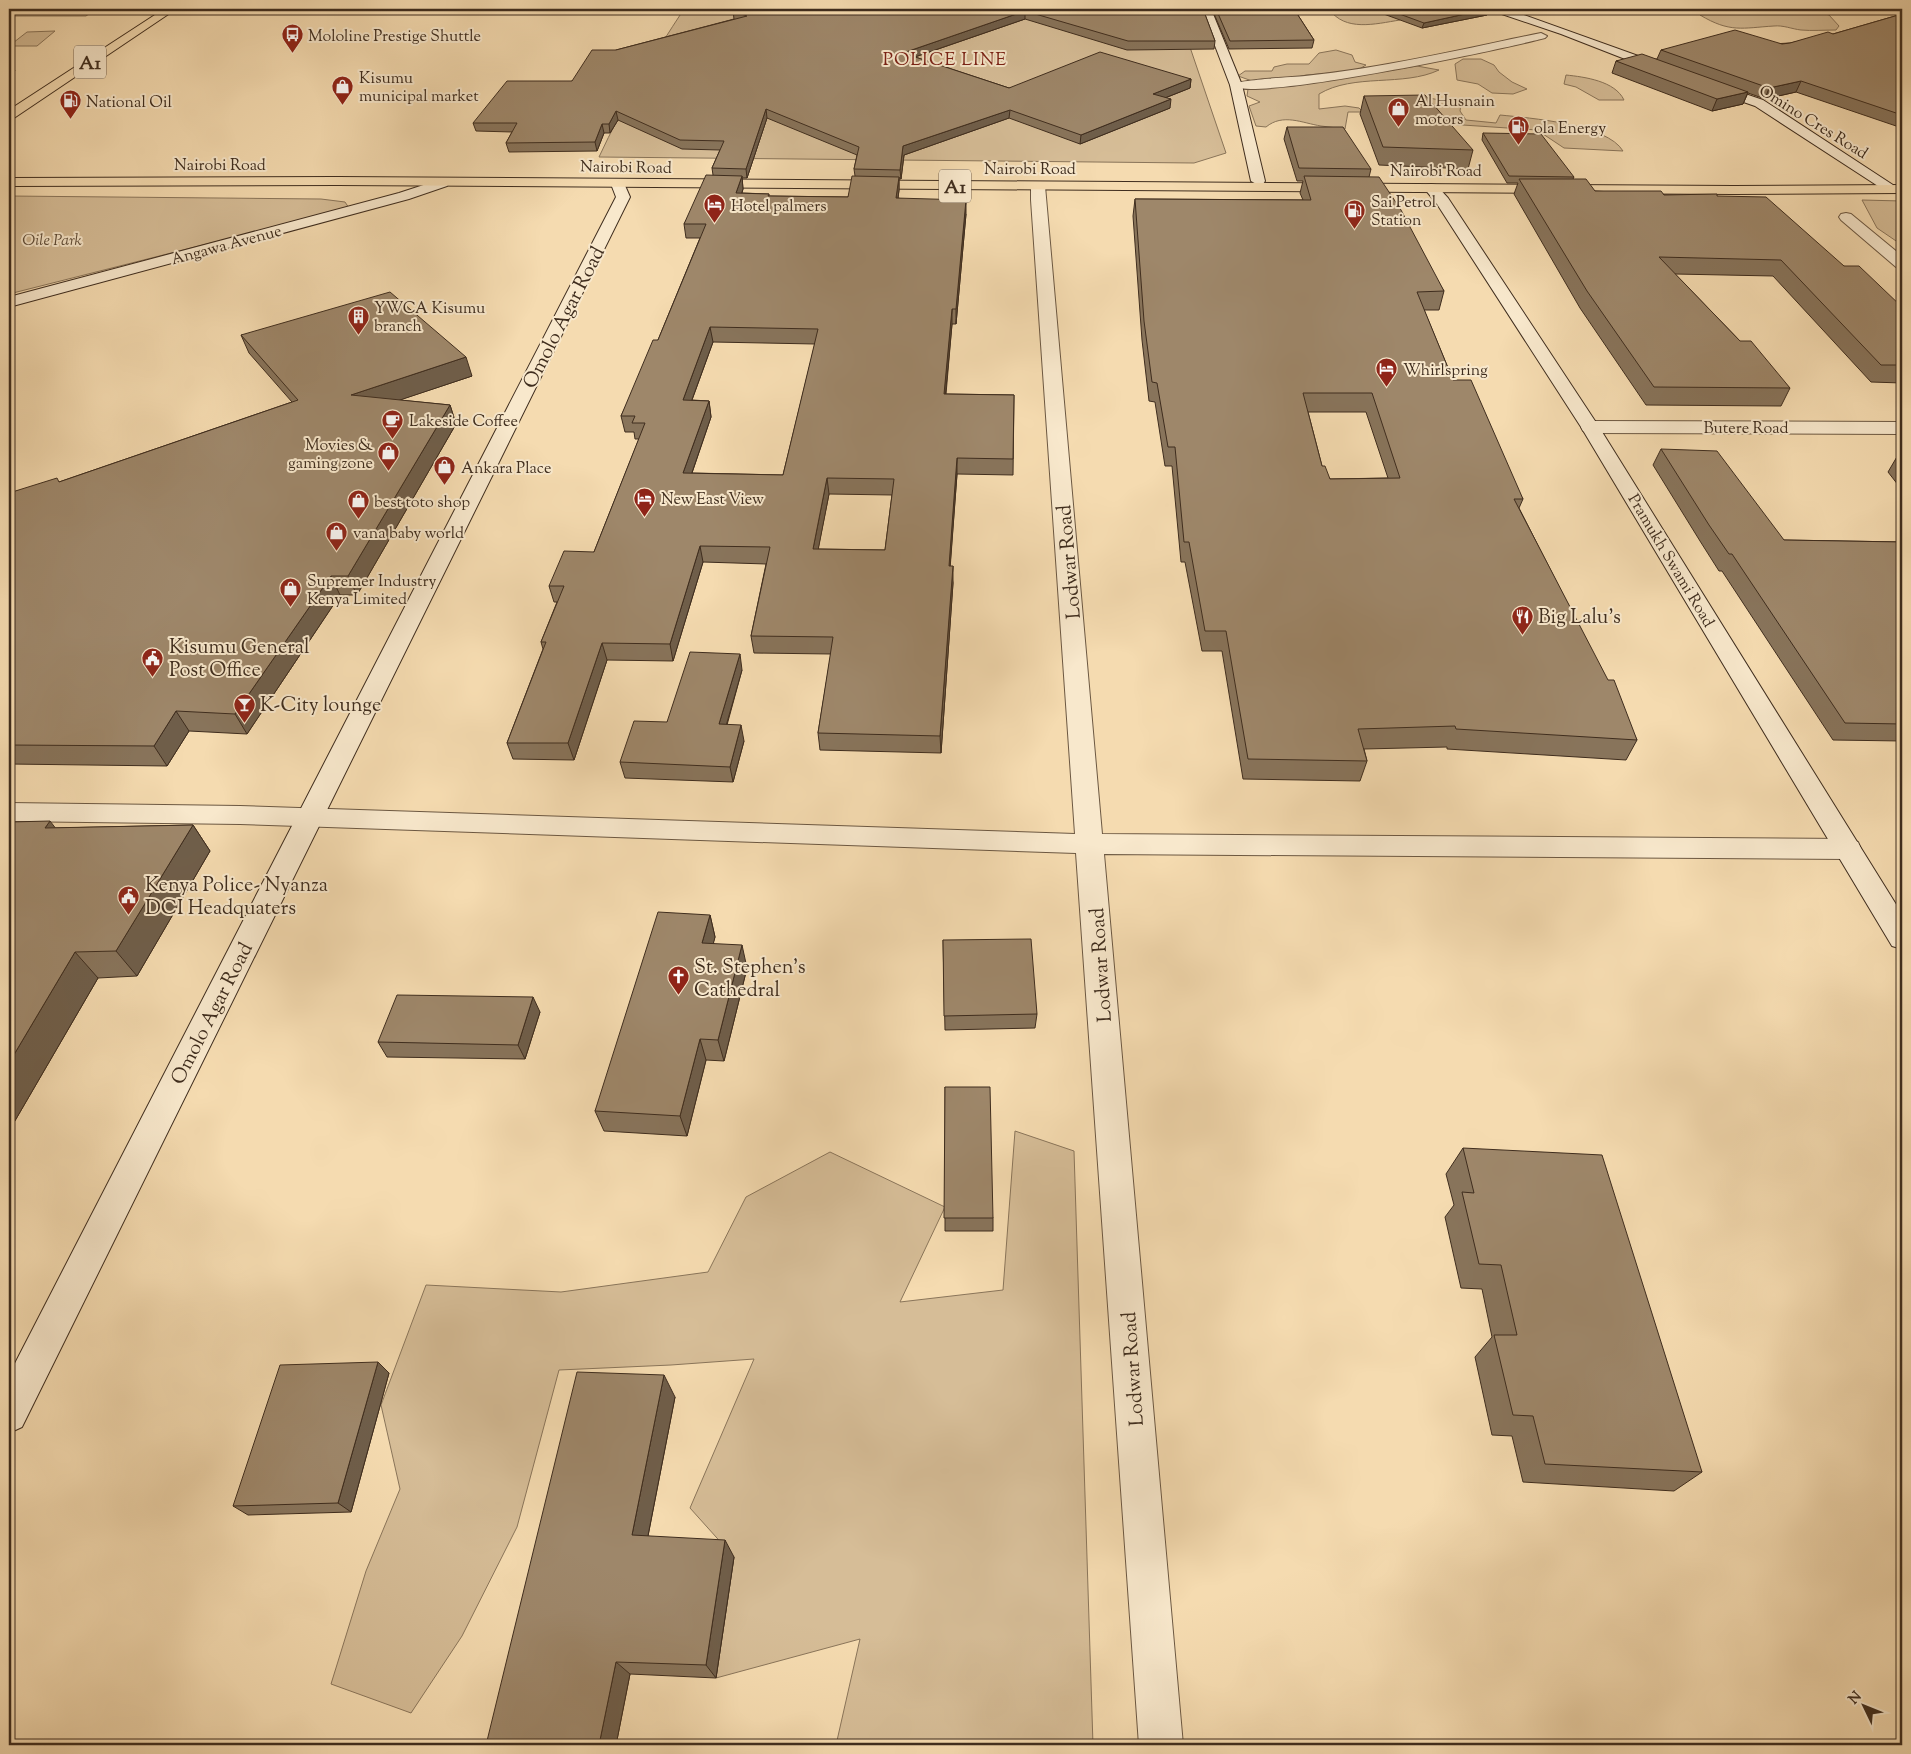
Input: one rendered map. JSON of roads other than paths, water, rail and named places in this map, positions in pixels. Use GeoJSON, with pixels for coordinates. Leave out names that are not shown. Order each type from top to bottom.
{"type":"FeatureCollection","features":[{"type":"Feature","properties":{"kind":"highway","name":"A1"},"geometry":{"type":"LineString","coordinates":[[9,103],[153,9]]}},
{"type":"Feature","properties":{"kind":"highway","name":"A1"},"geometry":{"type":"LineString","coordinates":[[9,115],[171,9]]}},
{"type":"Feature","properties":{"kind":"highway"},"geometry":{"type":"LineString","coordinates":[[97,45],[117,46]]}},
{"type":"Feature","properties":{"kind":"highway","name":"Nairobi Road"},"geometry":{"type":"LineString","coordinates":[[9,180],[445,182],[1258,181],[1902,185]]}},
{"type":"Feature","properties":{"kind":"highway","name":"Nairobi Road"},"geometry":{"type":"LineString","coordinates":[[9,180],[337,180],[442,183],[1902,189]]}},
{"type":"Feature","properties":{"kind":"street"},"geometry":{"type":"LineString","coordinates":[[1206,9],[1236,85],[1258,181]]}},
{"type":"Feature","properties":{"kind":"street"},"geometry":{"type":"LineString","coordinates":[[1497,9],[1677,74]]}},
{"type":"Feature","properties":{"kind":"street"},"geometry":{"type":"LineString","coordinates":[[1236,85],[1280,84],[1352,74],[1541,36]]}},
{"type":"Feature","properties":{"kind":"street","name":"Omino Cres Road"},"geometry":{"type":"LineString","coordinates":[[1700,82],[1759,103],[1886,185]]}},
{"type":"Feature","properties":{"kind":"street","name":"Angawa Avenue"},"geometry":{"type":"LineString","coordinates":[[9,302],[394,199],[442,183]]}},
{"type":"Feature","properties":{"kind":"street","name":"Omolo Agar Road"},"geometry":{"type":"LineString","coordinates":[[9,1414],[623,197],[618,184]]}},
{"type":"Feature","properties":{"kind":"street","name":"Lodwar Road"},"geometry":{"type":"LineString","coordinates":[[1038,186],[1161,1745]]}},
{"type":"Feature","properties":{"kind":"street","name":"Pramukh Swami Road"},"geometry":{"type":"LineString","coordinates":[[1431,188],[1443,201],[1590,427],[1902,938]]}},
{"type":"Feature","properties":{"kind":"street"},"geometry":{"type":"LineString","coordinates":[[1846,217],[1902,264]]}},
{"type":"Feature","properties":{"kind":"street","name":"Butere Road"},"geometry":{"type":"LineString","coordinates":[[1590,427],[1902,428]]}},
{"type":"Feature","properties":{"kind":"street"},"geometry":{"type":"LineString","coordinates":[[9,812],[309,818],[1091,844],[1848,849]]}},
{"type":"Feature","properties":{"kind":"place","name":"Mololine Prestige Shuttle"},"geometry":{"type":"Point","coordinates":[292,54]}},
{"type":"Feature","properties":{"kind":"place","name":"Kisumu municipal market"},"geometry":{"type":"Point","coordinates":[343,105]}},
{"type":"Feature","properties":{"kind":"place","name":"National Oil"},"geometry":{"type":"Point","coordinates":[70,120]}},
{"type":"Feature","properties":{"kind":"place","name":"Al Husnain motors"},"geometry":{"type":"Point","coordinates":[1399,128]}},
{"type":"Feature","properties":{"kind":"place","name":"ola Energy"},"geometry":{"type":"Point","coordinates":[1518,146]}},
{"type":"Feature","properties":{"kind":"place","name":"Hotel palmers"},"geometry":{"type":"Point","coordinates":[715,224]}},
{"type":"Feature","properties":{"kind":"place","name":"Sai Petrol Station"},"geometry":{"type":"Point","coordinates":[1355,229]}},
{"type":"Feature","properties":{"kind":"place","name":"YWCA Kisumu branch"},"geometry":{"type":"Point","coordinates":[358,335]}},
{"type":"Feature","properties":{"kind":"place","name":"Whirlspring"},"geometry":{"type":"Point","coordinates":[1387,388]}},
{"type":"Feature","properties":{"kind":"place","name":"Lakeside Coffee"},"geometry":{"type":"Point","coordinates":[393,439]}},
{"type":"Feature","properties":{"kind":"place","name":"Movies & gaming zone"},"geometry":{"type":"Point","coordinates":[389,472]}},
{"type":"Feature","properties":{"kind":"place","name":"Ankara Place"},"geometry":{"type":"Point","coordinates":[445,486]}},
{"type":"Feature","properties":{"kind":"place","name":"New East View"},"geometry":{"type":"Point","coordinates":[645,517]}},
{"type":"Feature","properties":{"kind":"place","name":"best toto shop"},"geometry":{"type":"Point","coordinates":[358,520]}},
{"type":"Feature","properties":{"kind":"place","name":"vana baby world"},"geometry":{"type":"Point","coordinates":[337,551]}},
{"type":"Feature","properties":{"kind":"place","name":"Supremer Industry Kenya Limited"},"geometry":{"type":"Point","coordinates":[291,608]}},
{"type":"Feature","properties":{"kind":"place","name":"Big Lalu's"},"geometry":{"type":"Point","coordinates":[1522,635]}},
{"type":"Feature","properties":{"kind":"place","name":"Kisumu General Post Office"},"geometry":{"type":"Point","coordinates":[153,677]}},
{"type":"Feature","properties":{"kind":"place","name":"K-City lounge"},"geometry":{"type":"Point","coordinates":[244,723]}},
{"type":"Feature","properties":{"kind":"place","name":"Kenya Police- Nyanza DCI Headquaters"},"geometry":{"type":"Point","coordinates":[129,915]}},
{"type":"Feature","properties":{"kind":"place","name":"St. Stephen's Cathedral"},"geometry":{"type":"Point","coordinates":[678,996]}},
{"type":"Feature","properties":{"kind":"district","name":"POLICE LINE"},"geometry":{"type":"Point","coordinates":[945,59]}},
{"type":"Feature","properties":{"kind":"park label","name":"Oile Park"},"geometry":{"type":"Point","coordinates":[52,239]}}]}
